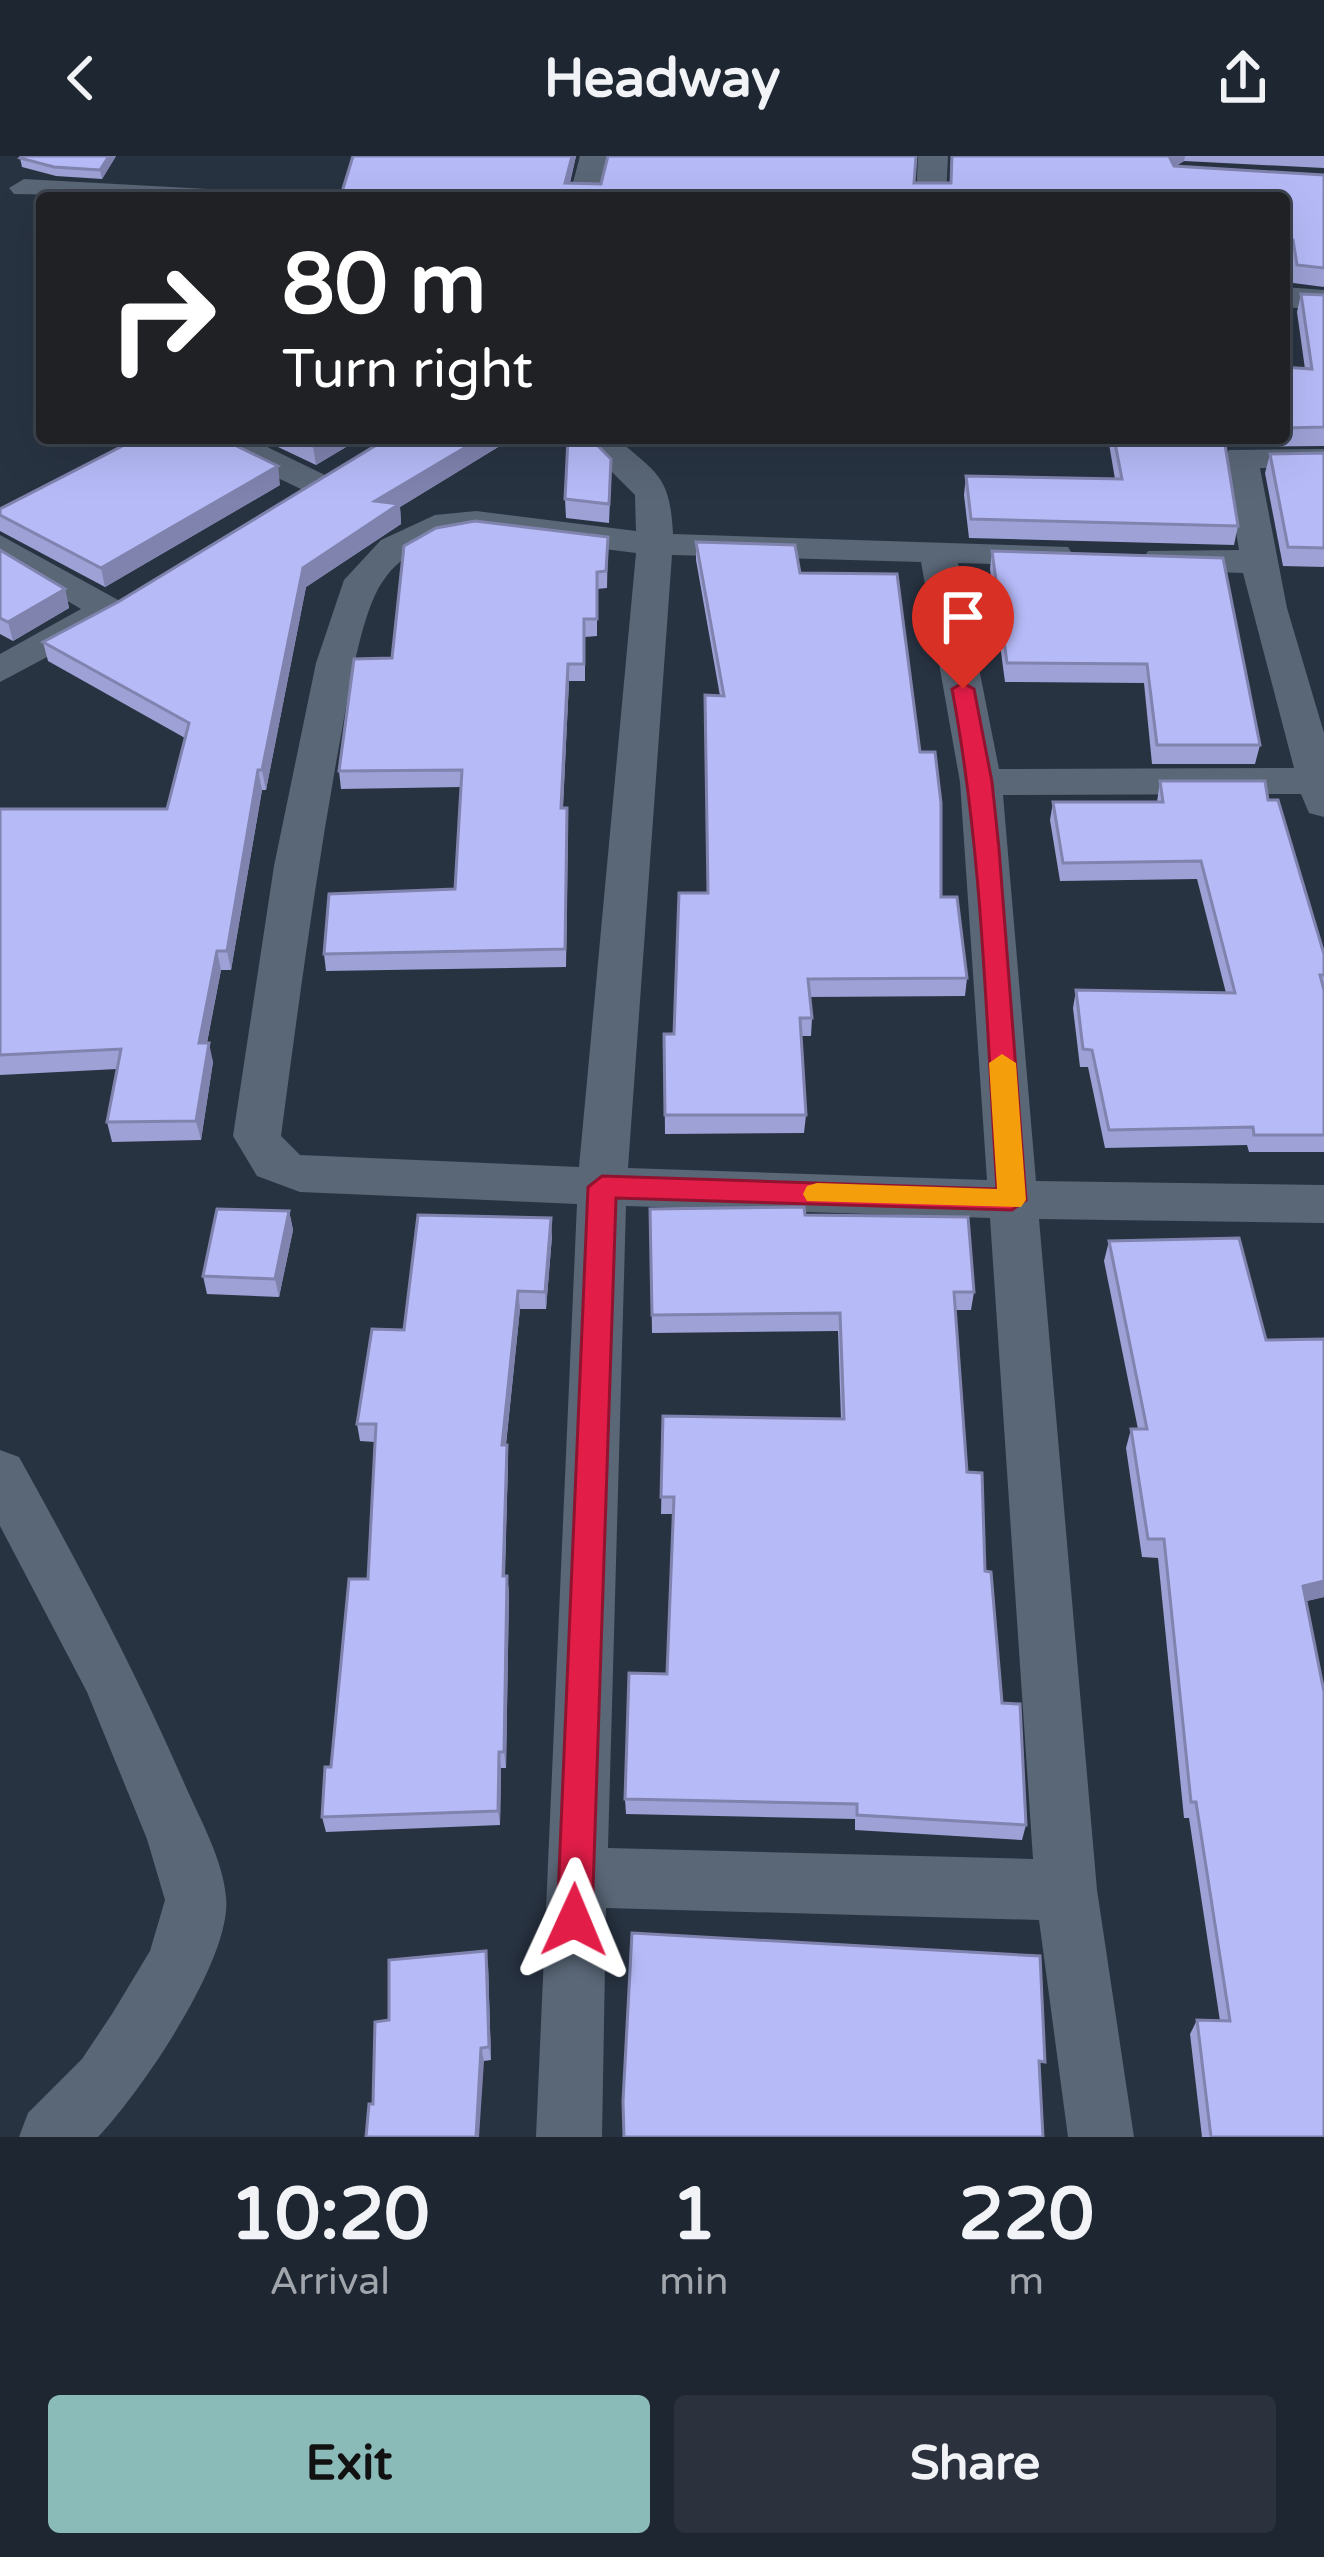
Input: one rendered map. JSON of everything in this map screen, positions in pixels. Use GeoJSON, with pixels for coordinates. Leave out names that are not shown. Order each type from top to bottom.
{"type":"FeatureCollection","features":[{"type":"Feature","properties":{"kind":"street"},"geometry":{"type":"LineString","coordinates":[[586,192],[596,156]]}},
{"type":"Feature","properties":{"kind":"street"},"geometry":{"type":"LineString","coordinates":[[931,192],[932,156]]}},
{"type":"Feature","properties":{"kind":"street"},"geometry":{"type":"LineString","coordinates":[[25,187],[108,192]]}},
{"type":"Feature","properties":{"kind":"street"},"geometry":{"type":"LineString","coordinates":[[1290,298],[1324,300]]}},
{"type":"Feature","properties":{"kind":"street"},"geometry":{"type":"LineString","coordinates":[[234,444],[317,484]]}},
{"type":"Feature","properties":{"kind":"street"},"geometry":{"type":"LineString","coordinates":[[568,2137],[602,1187],[655,544],[653,494],[602,444]]}},
{"type":"Feature","properties":{"kind":"street"},"geometry":{"type":"LineString","coordinates":[[981,782],[1322,788],[1296,710],[1259,562],[1239,448],[1324,459]]}},
{"type":"Feature","properties":{"kind":"street"},"geometry":{"type":"LineString","coordinates":[[279,507],[356,461]]}},
{"type":"Feature","properties":{"kind":"street"},"geometry":{"type":"LineString","coordinates":[[1259,562],[655,544],[476,523],[435,526],[394,548],[363,580],[335,663],[295,866],[257,1136],[266,1159],[286,1172],[1012,1200],[1324,1204]]}},
{"type":"Feature","properties":{"kind":"street"},"geometry":{"type":"LineString","coordinates":[[0,546],[107,609]]}},
{"type":"Feature","properties":{"kind":"street"},"geometry":{"type":"LineString","coordinates":[[937,551],[981,782],[1066,1890],[1101,2137]]}},
{"type":"Feature","properties":{"kind":"street"},"geometry":{"type":"LineString","coordinates":[[0,670],[146,587]]}},
{"type":"Feature","properties":{"kind":"street"},"geometry":{"type":"LineString","coordinates":[[0,1473],[111,1680],[178,1840],[196,1900],[178,1965],[135,2037],[105,2082],[52,2137]]}},
{"type":"Feature","properties":{"kind":"street"},"geometry":{"type":"LineString","coordinates":[[575,1877],[1066,1890]]}},
{"type":"Feature","properties":{"kind":"building"},"geometry":{"type":"Polygon","coordinates":[[[22,156],[109,156],[100,170],[54,167],[22,156]]]}},
{"type":"Feature","properties":{"kind":"building"},"geometry":{"type":"Polygon","coordinates":[[[353,156],[572,156],[565,183],[601,184],[608,156],[916,156],[914,183],[951,183],[952,156],[1169,156],[1174,166],[1324,175],[1324,268],[1297,265],[1290,240],[1290,192],[342,192],[353,156]]]}},
{"type":"Feature","properties":{"kind":"building"},"geometry":{"type":"Polygon","coordinates":[[[1301,294],[1324,295],[1324,427],[1290,428],[1290,367],[1312,369],[1301,294]]]}},
{"type":"Feature","properties":{"kind":"building"},"geometry":{"type":"Polygon","coordinates":[[[126,444],[232,444],[278,466],[101,568],[0,515],[0,509],[126,444]]]}},
{"type":"Feature","properties":{"kind":"building"},"geometry":{"type":"Polygon","coordinates":[[[378,444],[471,444],[375,501],[399,504],[303,568],[262,770],[258,770],[227,951],[217,951],[199,1043],[209,1043],[196,1121],[107,1122],[121,1049],[0,1055],[0,809],[167,809],[189,723],[43,642],[118,602],[378,444]]]}},
{"type":"Feature","properties":{"kind":"building"},"geometry":{"type":"Polygon","coordinates":[[[568,444],[596,444],[611,459],[609,504],[565,499],[568,444]]]}},
{"type":"Feature","properties":{"kind":"building"},"geometry":{"type":"Polygon","coordinates":[[[1115,444],[1225,444],[1238,526],[971,519],[966,476],[1122,479],[1115,444]]]}},
{"type":"Feature","properties":{"kind":"building"},"geometry":{"type":"Polygon","coordinates":[[[1324,453],[1324,548],[1288,547],[1270,454],[1324,453]]]}},
{"type":"Feature","properties":{"kind":"building"},"geometry":{"type":"Polygon","coordinates":[[[475,521],[608,537],[606,571],[597,572],[597,619],[584,619],[584,664],[568,664],[561,808],[567,808],[565,949],[324,954],[329,894],[455,889],[462,770],[339,771],[354,659],[392,658],[404,546],[436,528],[475,521]]]}},
{"type":"Feature","properties":{"kind":"building"},"geometry":{"type":"Polygon","coordinates":[[[696,542],[795,545],[800,573],[897,574],[920,752],[935,752],[941,803],[941,897],[957,897],[967,978],[808,979],[812,1018],[800,1018],[806,1115],[665,1115],[664,1034],[674,1034],[679,893],[708,893],[705,695],[724,696],[696,542]]]}},
{"type":"Feature","properties":{"kind":"building"},"geometry":{"type":"Polygon","coordinates":[[[0,550],[65,589],[8,622],[0,618],[0,550]]]}},
{"type":"Feature","properties":{"kind":"building"},"geometry":{"type":"Polygon","coordinates":[[[992,551],[1223,558],[1260,745],[1157,745],[1147,664],[1007,663],[992,551]]]}},
{"type":"Feature","properties":{"kind":"building"},"geometry":{"type":"Polygon","coordinates":[[[1160,781],[1265,781],[1268,800],[1278,800],[1324,954],[1324,975],[1320,975],[1324,990],[1324,1135],[1254,1135],[1253,1127],[1109,1130],[1092,1050],[1083,1049],[1076,990],[1235,993],[1201,861],[1063,863],[1053,802],[1163,802],[1160,781]]]}},
{"type":"Feature","properties":{"kind":"building"},"geometry":{"type":"Polygon","coordinates":[[[804,1207],[805,1215],[968,1217],[974,1292],[954,1292],[967,1472],[982,1473],[985,1571],[991,1572],[1002,1703],[1020,1704],[1026,1825],[857,1815],[857,1804],[625,1799],[629,1673],[667,1674],[674,1497],[661,1497],[663,1416],[844,1419],[840,1313],[652,1315],[650,1209],[804,1207]]]}},
{"type":"Feature","properties":{"kind":"building"},"geometry":{"type":"Polygon","coordinates":[[[217,1209],[289,1211],[275,1279],[203,1276],[217,1209]]]}},
{"type":"Feature","properties":{"kind":"building"},"geometry":{"type":"Polygon","coordinates":[[[418,1215],[551,1218],[545,1292],[518,1291],[502,1445],[507,1445],[503,1576],[507,1576],[504,1752],[499,1752],[498,1811],[322,1817],[349,1579],[368,1579],[376,1424],[357,1424],[372,1329],[404,1330],[418,1215]]]}},
{"type":"Feature","properties":{"kind":"building"},"geometry":{"type":"Polygon","coordinates":[[[1239,1238],[1266,1340],[1324,1339],[1324,1581],[1303,1586],[1324,1692],[1324,2137],[1211,2137],[1197,2020],[1230,2021],[1196,1802],[1191,1802],[1164,1539],[1148,1539],[1131,1429],[1147,1429],[1109,1241],[1239,1238]]]}},
{"type":"Feature","properties":{"kind":"building"},"geometry":{"type":"Polygon","coordinates":[[[632,1933],[1040,1956],[1043,2137],[624,2137],[632,1933]]]}},
{"type":"Feature","properties":{"kind":"building"},"geometry":{"type":"Polygon","coordinates":[[[486,1951],[489,2047],[481,2048],[476,2137],[366,2137],[369,2104],[373,2104],[375,2022],[389,2020],[389,1960],[486,1951]]]}},
{"type":"Feature","properties":{"kind":"slow traffic"},"geometry":{"type":"LineString","coordinates":[[817,1194],[1012,1200],[1002,1063]]}},
{"type":"Feature","properties":{"kind":"route"},"geometry":{"type":"LineString","coordinates":[[574,1920],[602,1187],[1012,1200],[981,782],[963,689]]}}]}
